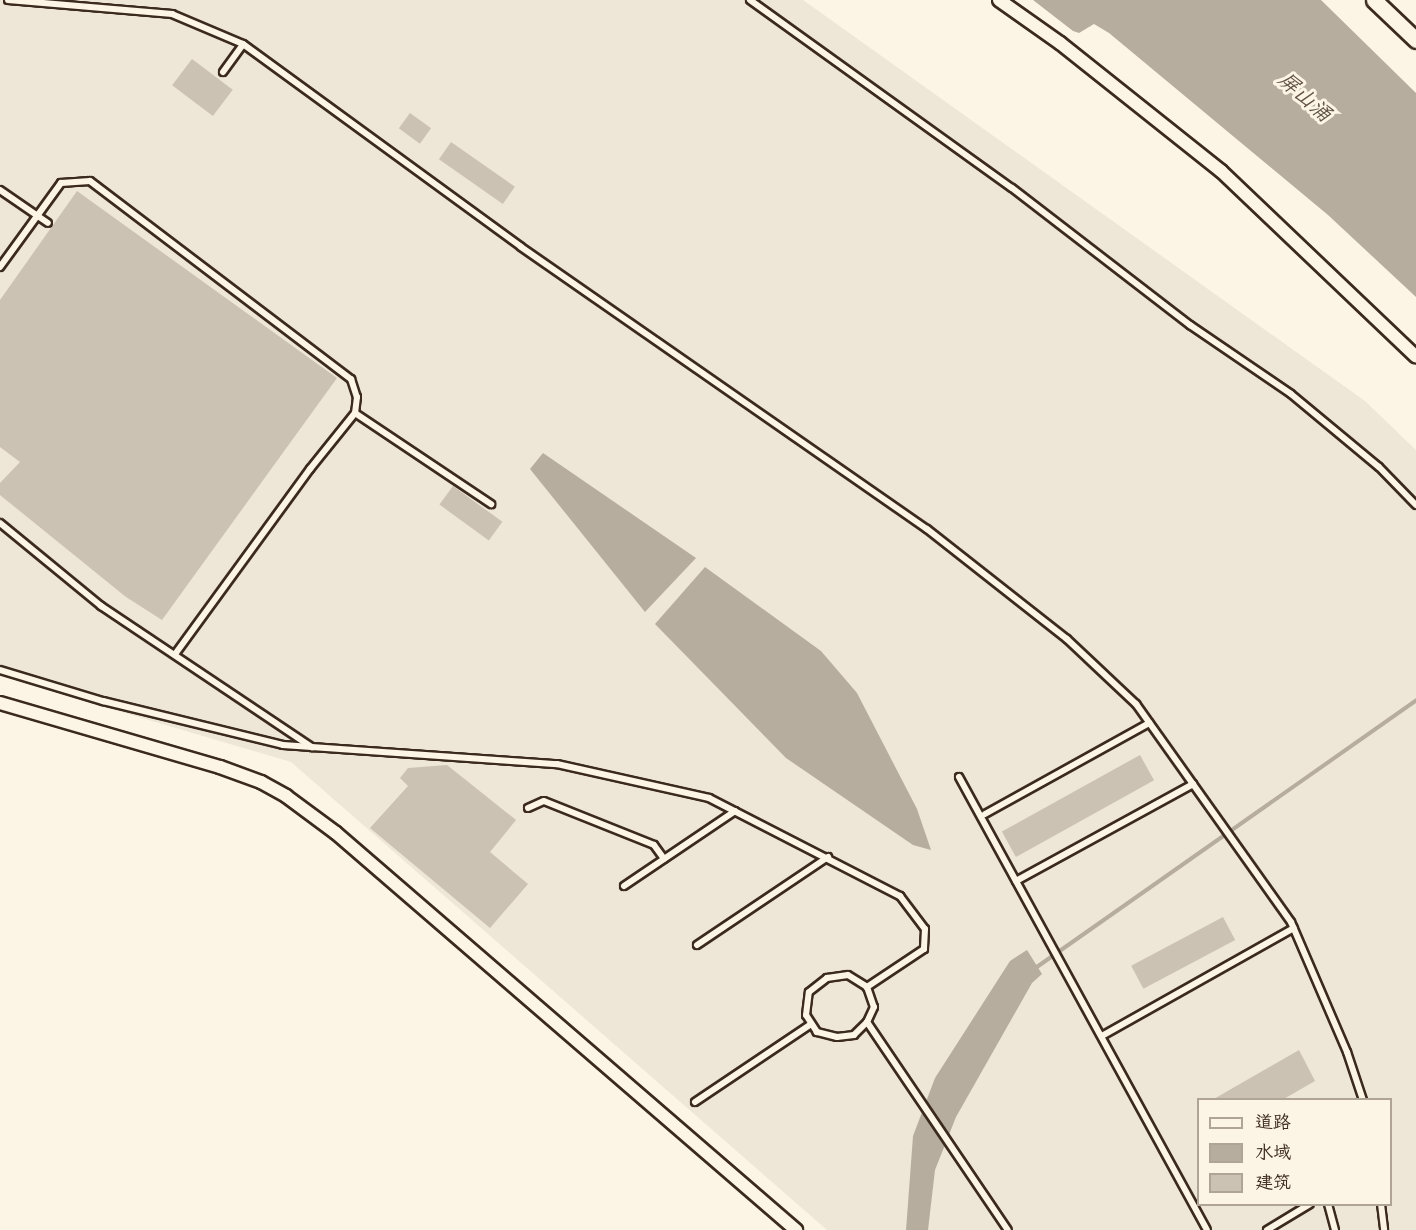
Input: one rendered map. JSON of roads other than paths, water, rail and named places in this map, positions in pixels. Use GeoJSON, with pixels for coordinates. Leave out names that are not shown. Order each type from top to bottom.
{"type":"FeatureCollection","features":[{"type":"Feature","properties":{"kind":"street"},"geometry":{"type":"LineString","coordinates":[[999,0],[1060,43],[1221,171],[1416,357]]}},
{"type":"Feature","properties":{"kind":"street"},"geometry":{"type":"LineString","coordinates":[[1374,0],[1416,40]]}},
{"type":"Feature","properties":{"kind":"street"},"geometry":{"type":"LineString","coordinates":[[0,703],[220,766],[286,796],[336,832],[796,1230]]}},
{"type":"Feature","properties":{"kind":"lane"},"geometry":{"type":"LineString","coordinates":[[8,0],[172,14],[243,44],[521,247],[927,529],[1067,639],[1136,704],[1294,928],[1347,1052],[1362,1098]]}},
{"type":"Feature","properties":{"kind":"lane"},"geometry":{"type":"LineString","coordinates":[[750,0],[1012,188],[1190,325],[1291,394],[1379,467],[1416,504]]}},
{"type":"Feature","properties":{"kind":"lane"},"geometry":{"type":"LineString","coordinates":[[223,72],[243,44]]}},
{"type":"Feature","properties":{"kind":"lane"},"geometry":{"type":"LineString","coordinates":[[0,267],[61,183],[90,182],[351,379],[357,397],[355,413],[310,469],[176,653]]}},
{"type":"Feature","properties":{"kind":"lane"},"geometry":{"type":"LineString","coordinates":[[0,190],[48,223]]}},
{"type":"Feature","properties":{"kind":"lane"},"geometry":{"type":"LineString","coordinates":[[355,413],[490,504]]}},
{"type":"Feature","properties":{"kind":"lane"},"geometry":{"type":"LineString","coordinates":[[0,523],[101,606],[176,653],[312,747]]}},
{"type":"Feature","properties":{"kind":"lane"},"geometry":{"type":"LineString","coordinates":[[0,670],[126,707],[283,745],[557,764],[709,798],[828,856],[900,896],[925,929],[924,949],[867,987]]}},
{"type":"Feature","properties":{"kind":"lane"},"geometry":{"type":"LineString","coordinates":[[985,814],[1149,723]]}},
{"type":"Feature","properties":{"kind":"lane"},"geometry":{"type":"LineString","coordinates":[[959,777],[1207,1230]]}},
{"type":"Feature","properties":{"kind":"lane"},"geometry":{"type":"LineString","coordinates":[[1016,880],[1193,784]]}},
{"type":"Feature","properties":{"kind":"lane"},"geometry":{"type":"LineString","coordinates":[[528,808],[544,801],[654,845],[664,859]]}},
{"type":"Feature","properties":{"kind":"lane"},"geometry":{"type":"LineString","coordinates":[[624,886],[735,811]]}},
{"type":"Feature","properties":{"kind":"lane"},"geometry":{"type":"LineString","coordinates":[[698,945],[828,856]]}},
{"type":"Feature","properties":{"kind":"lane"},"geometry":{"type":"LineString","coordinates":[[1102,1036],[1294,928]]}},
{"type":"Feature","properties":{"kind":"lane"},"geometry":{"type":"LineString","coordinates":[[848,975],[867,987],[874,1007],[867,1022],[854,1035],[837,1038],[817,1032],[806,1015],[809,992],[827,978],[848,975]]}},
{"type":"Feature","properties":{"kind":"lane"},"geometry":{"type":"LineString","coordinates":[[867,1022],[1008,1230]]}},
{"type":"Feature","properties":{"kind":"lane"},"geometry":{"type":"LineString","coordinates":[[695,1102],[811,1024]]}},
{"type":"Feature","properties":{"kind":"lane"},"geometry":{"type":"LineString","coordinates":[[1268,1230],[1307,1206]]}},
{"type":"Feature","properties":{"kind":"lane"},"geometry":{"type":"LineString","coordinates":[[1329,1206],[1335,1230]]}},
{"type":"Feature","properties":{"kind":"lane"},"geometry":{"type":"LineString","coordinates":[[1381,1206],[1384,1230]]}},
{"type":"Feature","properties":{"kind":"water","name":"屏山涌"},"geometry":{"type":"Polygon","coordinates":[[[1033,0],[1321,0],[1416,93],[1416,297],[1328,215],[1109,33],[1094,24],[1079,33],[1073,31],[1033,0]]]}},
{"type":"Feature","properties":{"kind":"water"},"geometry":{"type":"Polygon","coordinates":[[[543,453],[696,558],[645,612],[530,469],[543,453]]]}},
{"type":"Feature","properties":{"kind":"water"},"geometry":{"type":"Polygon","coordinates":[[[705,567],[821,651],[857,693],[917,809],[931,850],[913,845],[786,758],[655,624],[705,567]]]}},
{"type":"Feature","properties":{"kind":"water"},"geometry":{"type":"Polygon","coordinates":[[[1027,950],[1042,974],[1032,983],[956,1117],[935,1170],[928,1230],[906,1230],[913,1136],[935,1078],[1010,961],[1027,950]]]}},
{"type":"Feature","properties":{"kind":"waterway"},"geometry":{"type":"LineString","coordinates":[[1034,969],[1416,701]]}}]}
